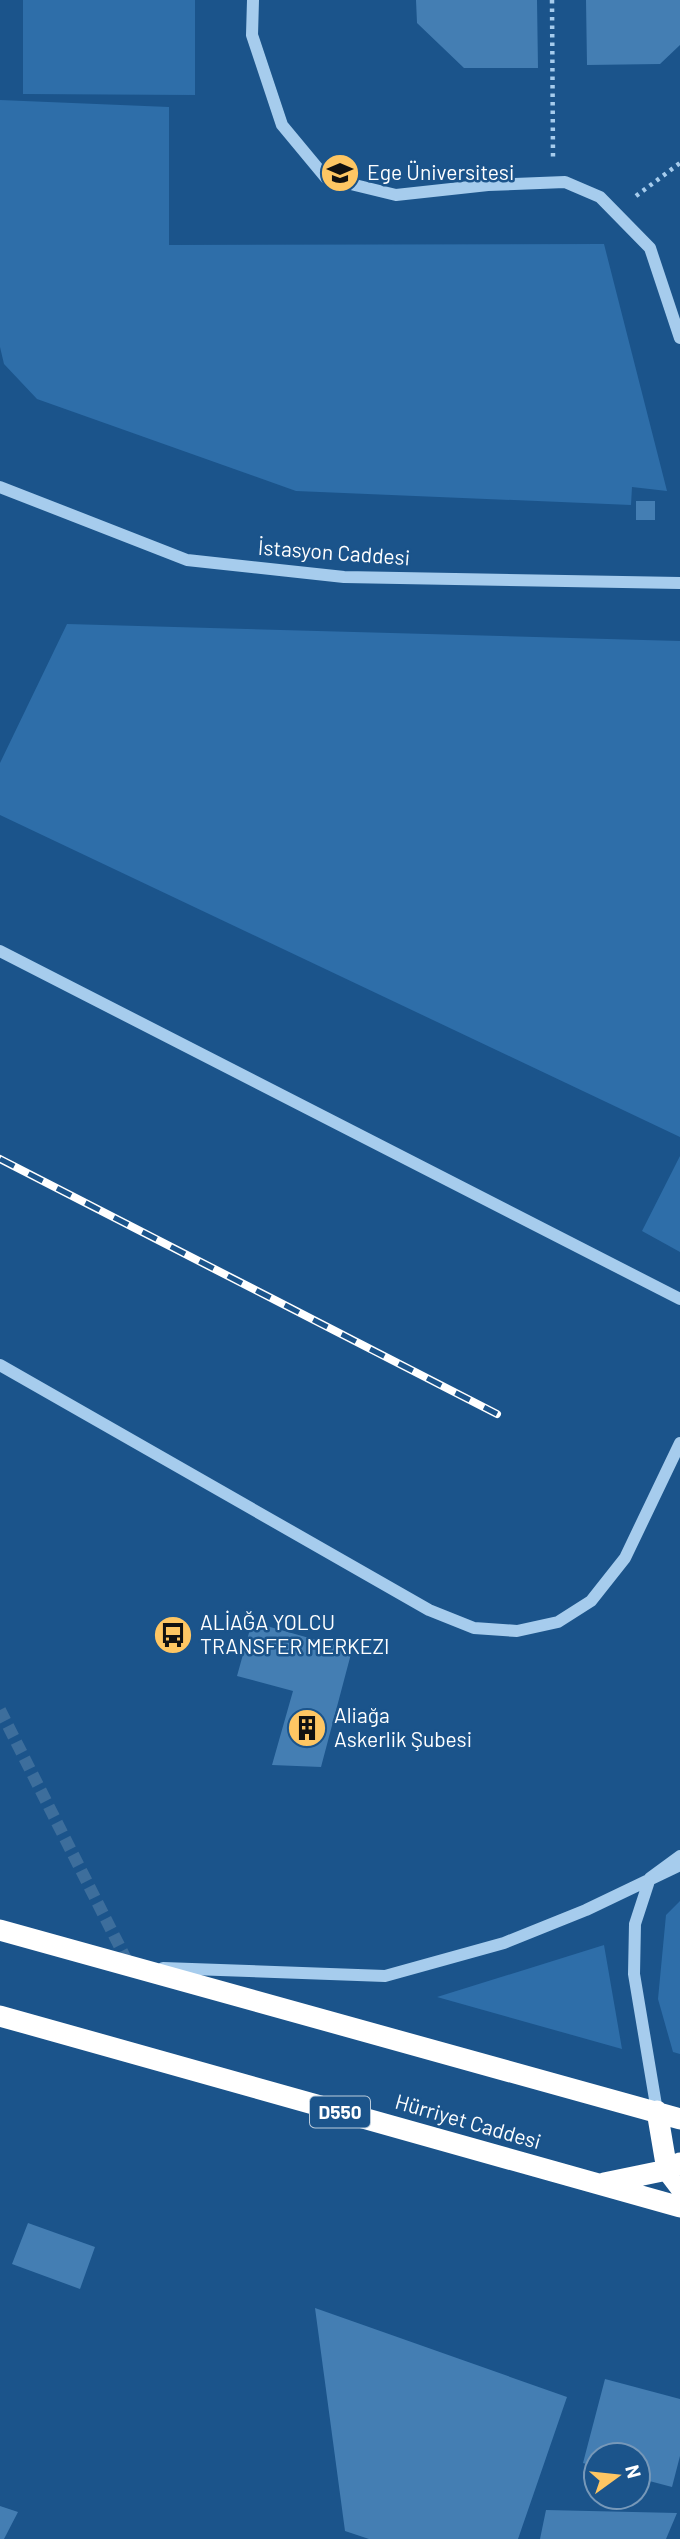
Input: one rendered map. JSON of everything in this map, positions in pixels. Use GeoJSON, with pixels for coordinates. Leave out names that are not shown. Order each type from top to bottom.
{"type":"FeatureCollection","features":[{"type":"Feature","properties":{"kind":"highway"},"geometry":{"type":"LineString","coordinates":[[0,1930],[680,2119]]}},
{"type":"Feature","properties":{"kind":"highway","name":"Hürriyet Caddesi"},"geometry":{"type":"LineString","coordinates":[[0,2016],[680,2207]]}},
{"type":"Feature","properties":{"kind":"highway"},"geometry":{"type":"LineString","coordinates":[[657,2111],[680,2187]]}},
{"type":"Feature","properties":{"kind":"highway"},"geometry":{"type":"LineString","coordinates":[[598,2185],[673,2167]]}},
{"type":"Feature","properties":{"kind":"street"},"geometry":{"type":"LineString","coordinates":[[253,0],[252,36],[282,125],[326,178],[396,195],[488,184],[565,182],[600,197],[650,248],[680,338]]}},
{"type":"Feature","properties":{"kind":"street","name":"İstasyon Caddesi"},"geometry":{"type":"LineString","coordinates":[[0,487],[187,560],[344,577],[680,583]]}},
{"type":"Feature","properties":{"kind":"street"},"geometry":{"type":"LineString","coordinates":[[0,951],[680,1299]]}},
{"type":"Feature","properties":{"kind":"street"},"geometry":{"type":"LineString","coordinates":[[0,1365],[429,1610],[474,1628],[517,1631],[558,1622],[591,1601],[625,1558],[680,1443]]}},
{"type":"Feature","properties":{"kind":"street"},"geometry":{"type":"LineString","coordinates":[[657,2111],[634,1974],[635,1924],[650,1878],[680,1856]]}},
{"type":"Feature","properties":{"kind":"street"},"geometry":{"type":"LineString","coordinates":[[130,1968],[385,1976],[504,1943],[586,1910],[680,1865]]}},
{"type":"Feature","properties":{"kind":"path"},"geometry":{"type":"LineString","coordinates":[[552,0],[554,182]]}},
{"type":"Feature","properties":{"kind":"path"},"geometry":{"type":"LineString","coordinates":[[615,212],[680,163]]}},
{"type":"Feature","properties":{"kind":"shaded area"},"geometry":{"type":"Polygon","coordinates":[[[23,0],[195,0],[195,95],[23,94],[23,0]]]}},
{"type":"Feature","properties":{"kind":"shaded area"},"geometry":{"type":"Polygon","coordinates":[[[0,100],[169,107],[169,245],[604,244],[667,491],[632,487],[631,505],[296,491],[37,399],[4,364],[0,347],[0,100]]]}},
{"type":"Feature","properties":{"kind":"shaded area"},"geometry":{"type":"Polygon","coordinates":[[[67,624],[680,641],[680,1137],[0,815],[0,763],[67,624]]]}},
{"type":"Feature","properties":{"kind":"shaded area"},"geometry":{"type":"Polygon","coordinates":[[[680,1156],[680,1252],[642,1231],[680,1156]]]}},
{"type":"Feature","properties":{"kind":"shaded area"},"geometry":{"type":"Polygon","coordinates":[[[680,1901],[680,2054],[673,2052],[658,1999],[666,1915],[680,1901]]]}},
{"type":"Feature","properties":{"kind":"shaded area"},"geometry":{"type":"Polygon","coordinates":[[[604,1945],[622,2049],[437,1997],[604,1945]]]}},
{"type":"Feature","properties":{"kind":"building"},"geometry":{"type":"Polygon","coordinates":[[[416,0],[537,0],[538,68],[464,68],[417,23],[416,0]]]}},
{"type":"Feature","properties":{"kind":"building"},"geometry":{"type":"Polygon","coordinates":[[[586,0],[680,0],[680,45],[660,64],[587,65],[586,0]]]}},
{"type":"Feature","properties":{"kind":"building"},"geometry":{"type":"Polygon","coordinates":[[[636,501],[655,501],[655,520],[636,520],[636,501]]]}},
{"type":"Feature","properties":{"kind":"building","name":"Aliağa Askerlik Şubesi"},"geometry":{"type":"Polygon","coordinates":[[[252,1622],[352,1650],[321,1767],[272,1765],[293,1691],[237,1676],[252,1622]]]}},
{"type":"Feature","properties":{"kind":"building"},"geometry":{"type":"Polygon","coordinates":[[[28,2223],[95,2247],[80,2289],[12,2264],[28,2223]]]}},
{"type":"Feature","properties":{"kind":"building"},"geometry":{"type":"Polygon","coordinates":[[[315,2308],[567,2397],[518,2539],[369,2539],[345,2531],[315,2308]]]}},
{"type":"Feature","properties":{"kind":"building"},"geometry":{"type":"Polygon","coordinates":[[[605,2379],[680,2399],[680,2456],[672,2487],[652,2482],[652,2441],[589,2441],[605,2379]]]}},
{"type":"Feature","properties":{"kind":"building"},"geometry":{"type":"Polygon","coordinates":[[[0,2506],[18,2512],[4,2539],[0,2539],[0,2506]]]}},
{"type":"Feature","properties":{"kind":"building"},"geometry":{"type":"Polygon","coordinates":[[[546,2510],[677,2513],[666,2539],[540,2539],[546,2510]]]}},
{"type":"Feature","properties":{"kind":"tunnel"},"geometry":{"type":"LineString","coordinates":[[0,1710],[130,1967]]}},
{"type":"Feature","properties":{"kind":"railway"},"geometry":{"type":"LineString","coordinates":[[0,1159],[497,1414]]}},
{"type":"Feature","properties":{"kind":"place","name":"Ege Üniversitesi"},"geometry":{"type":"Point","coordinates":[340,173]}},
{"type":"Feature","properties":{"kind":"place","name":"ALİAĞA YOLCU TRANSFER MERKEZI"},"geometry":{"type":"Point","coordinates":[173,1635]}},
{"type":"Feature","properties":{"kind":"place","name":"Aliağa Askerlik Şubesi"},"geometry":{"type":"Point","coordinates":[307,1728]}}]}
